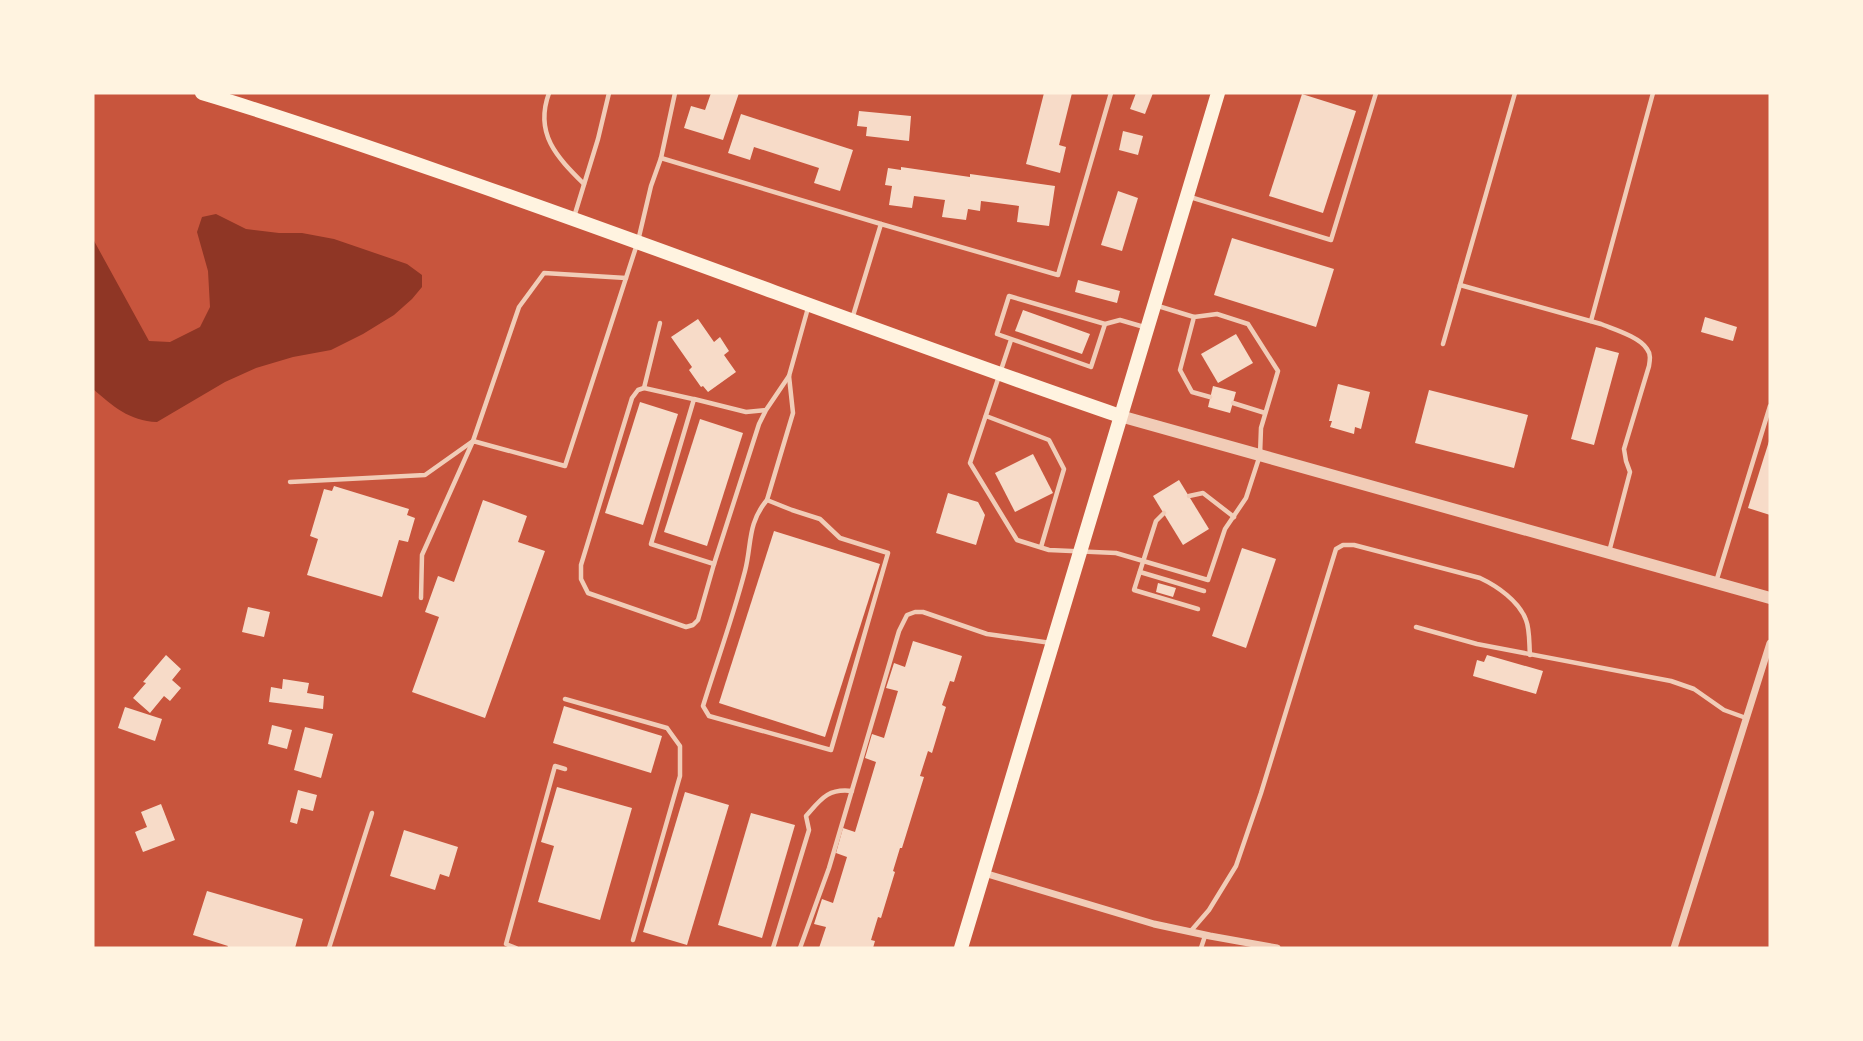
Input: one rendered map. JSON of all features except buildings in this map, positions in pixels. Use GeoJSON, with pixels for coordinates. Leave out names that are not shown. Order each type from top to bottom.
{"type":"FeatureCollection","features":[{"type":"Feature","properties":{"kind":"main road"},"geometry":{"type":"LineString","coordinates":[[202,93],[314,128],[573,218],[1120,416]]}},
{"type":"Feature","properties":{"kind":"main road"},"geometry":{"type":"LineString","coordinates":[[961,948],[1217,93]]}},
{"type":"Feature","properties":{"kind":"street"},"geometry":{"type":"LineString","coordinates":[[1120,416],[1770,598]]}},
{"type":"Feature","properties":{"kind":"street"},"geometry":{"type":"LineString","coordinates":[[1674,948],[1770,643]]}},
{"type":"Feature","properties":{"kind":"street"},"geometry":{"type":"LineString","coordinates":[[984,873],[1154,923],[1277,948]]}},
{"type":"Feature","properties":{"kind":"lane"},"geometry":{"type":"LineString","coordinates":[[549,93],[544,106],[546,134],[558,159],[584,184]]}},
{"type":"Feature","properties":{"kind":"lane"},"geometry":{"type":"LineString","coordinates":[[573,218],[598,139],[609,93]]}},
{"type":"Feature","properties":{"kind":"lane"},"geometry":{"type":"LineString","coordinates":[[473,441],[565,466],[638,242],[675,93]]}},
{"type":"Feature","properties":{"kind":"lane"},"geometry":{"type":"LineString","coordinates":[[661,158],[1058,275],[1111,93]]}},
{"type":"Feature","properties":{"kind":"lane"},"geometry":{"type":"LineString","coordinates":[[1186,196],[1331,240],[1376,93]]}},
{"type":"Feature","properties":{"kind":"lane"},"geometry":{"type":"LineString","coordinates":[[1443,344],[1515,93]]}},
{"type":"Feature","properties":{"kind":"lane"},"geometry":{"type":"LineString","coordinates":[[1591,321],[1653,93]]}},
{"type":"Feature","properties":{"kind":"lane"},"geometry":{"type":"LineString","coordinates":[[852,320],[881,224]]}},
{"type":"Feature","properties":{"kind":"lane"},"geometry":{"type":"LineString","coordinates":[[421,598],[422,555],[473,441],[519,307],[544,272],[626,278]]}},
{"type":"Feature","properties":{"kind":"lane"},"geometry":{"type":"LineString","coordinates":[[1460,285],[1591,321],[1621,332],[1648,350],[1650,358],[1625,449],[1630,472],[1609,553]]}},
{"type":"Feature","properties":{"kind":"lane"},"geometry":{"type":"LineString","coordinates":[[1104,324],[1091,367],[997,334],[1009,296],[1104,324],[1120,320],[1147,328]]}},
{"type":"Feature","properties":{"kind":"lane"},"geometry":{"type":"LineString","coordinates":[[766,410],[746,412],[645,388],[638,390],[632,398],[581,565],[581,579],[588,593],[686,626],[693,625],[698,620],[759,424],[789,376],[809,304]]}},
{"type":"Feature","properties":{"kind":"lane"},"geometry":{"type":"LineString","coordinates":[[1011,340],[970,463],[1017,540],[1049,550],[1116,553],[1208,580],[1225,529],[1246,498],[1260,455],[1261,428],[1278,371],[1248,324],[1217,314],[1194,317],[1154,304]]}},
{"type":"Feature","properties":{"kind":"lane"},"geometry":{"type":"LineString","coordinates":[[1194,317],[1180,370],[1192,391],[1210,397]]}},
{"type":"Feature","properties":{"kind":"lane"},"geometry":{"type":"LineString","coordinates":[[645,388],[660,323]]}},
{"type":"Feature","properties":{"kind":"lane"},"geometry":{"type":"LineString","coordinates":[[767,500],[820,519],[840,538],[888,553],[831,750],[709,716],[703,706],[746,569],[749,536],[759,510],[767,500],[793,413],[789,376]]}},
{"type":"Feature","properties":{"kind":"lane"},"geometry":{"type":"LineString","coordinates":[[694,399],[651,544],[714,564]]}},
{"type":"Feature","properties":{"kind":"lane"},"geometry":{"type":"LineString","coordinates":[[1233,403],[1265,413]]}},
{"type":"Feature","properties":{"kind":"lane"},"geometry":{"type":"LineString","coordinates":[[1716,583],[1770,406]]}},
{"type":"Feature","properties":{"kind":"lane"},"geometry":{"type":"LineString","coordinates":[[986,416],[1049,440],[1064,468],[1041,547]]}},
{"type":"Feature","properties":{"kind":"lane"},"geometry":{"type":"LineString","coordinates":[[289,482],[425,475],[473,441]]}},
{"type":"Feature","properties":{"kind":"lane"},"geometry":{"type":"LineString","coordinates":[[1189,496],[1203,493],[1234,517]]}},
{"type":"Feature","properties":{"kind":"lane"},"geometry":{"type":"LineString","coordinates":[[1164,513],[1156,521],[1134,590],[1198,609]]}},
{"type":"Feature","properties":{"kind":"lane"},"geometry":{"type":"LineString","coordinates":[[1190,932],[1209,910],[1236,866],[1336,549],[1342,545],[1354,545],[1480,578],[1496,585],[1526,620],[1530,654]]}},
{"type":"Feature","properties":{"kind":"lane"},"geometry":{"type":"LineString","coordinates":[[1140,572],[1204,591]]}},
{"type":"Feature","properties":{"kind":"lane"},"geometry":{"type":"LineString","coordinates":[[800,948],[829,868],[899,631],[907,615],[923,612],[987,634],[1052,643]]}},
{"type":"Feature","properties":{"kind":"lane"},"geometry":{"type":"LineString","coordinates":[[1416,627],[1477,644],[1671,681],[1694,689],[1724,710],[1746,718]]}},
{"type":"Feature","properties":{"kind":"lane"},"geometry":{"type":"LineString","coordinates":[[565,699],[667,728],[680,746],[680,776],[633,940]]}},
{"type":"Feature","properties":{"kind":"lane"},"geometry":{"type":"LineString","coordinates":[[516,948],[506,944],[555,766],[565,769]]}},
{"type":"Feature","properties":{"kind":"lane"},"geometry":{"type":"LineString","coordinates":[[773,948],[809,830],[806,816],[821,799],[839,789],[852,791]]}},
{"type":"Feature","properties":{"kind":"lane"},"geometry":{"type":"LineString","coordinates":[[329,948],[372,813]]}},
{"type":"Feature","properties":{"kind":"lane"},"geometry":{"type":"LineString","coordinates":[[1201,948],[1205,935]]}},
{"type":"Feature","properties":{"kind":"shaded area"},"geometry":{"type":"Polygon","coordinates":[[[216,214],[246,229],[302,233],[334,239],[407,264],[422,275],[422,287],[394,315],[331,350],[256,368],[225,382],[157,422],[130,416],[93,389],[93,239],[149,341],[170,342],[200,327],[210,307],[208,271],[197,232],[202,217],[216,214]]]}}]}
